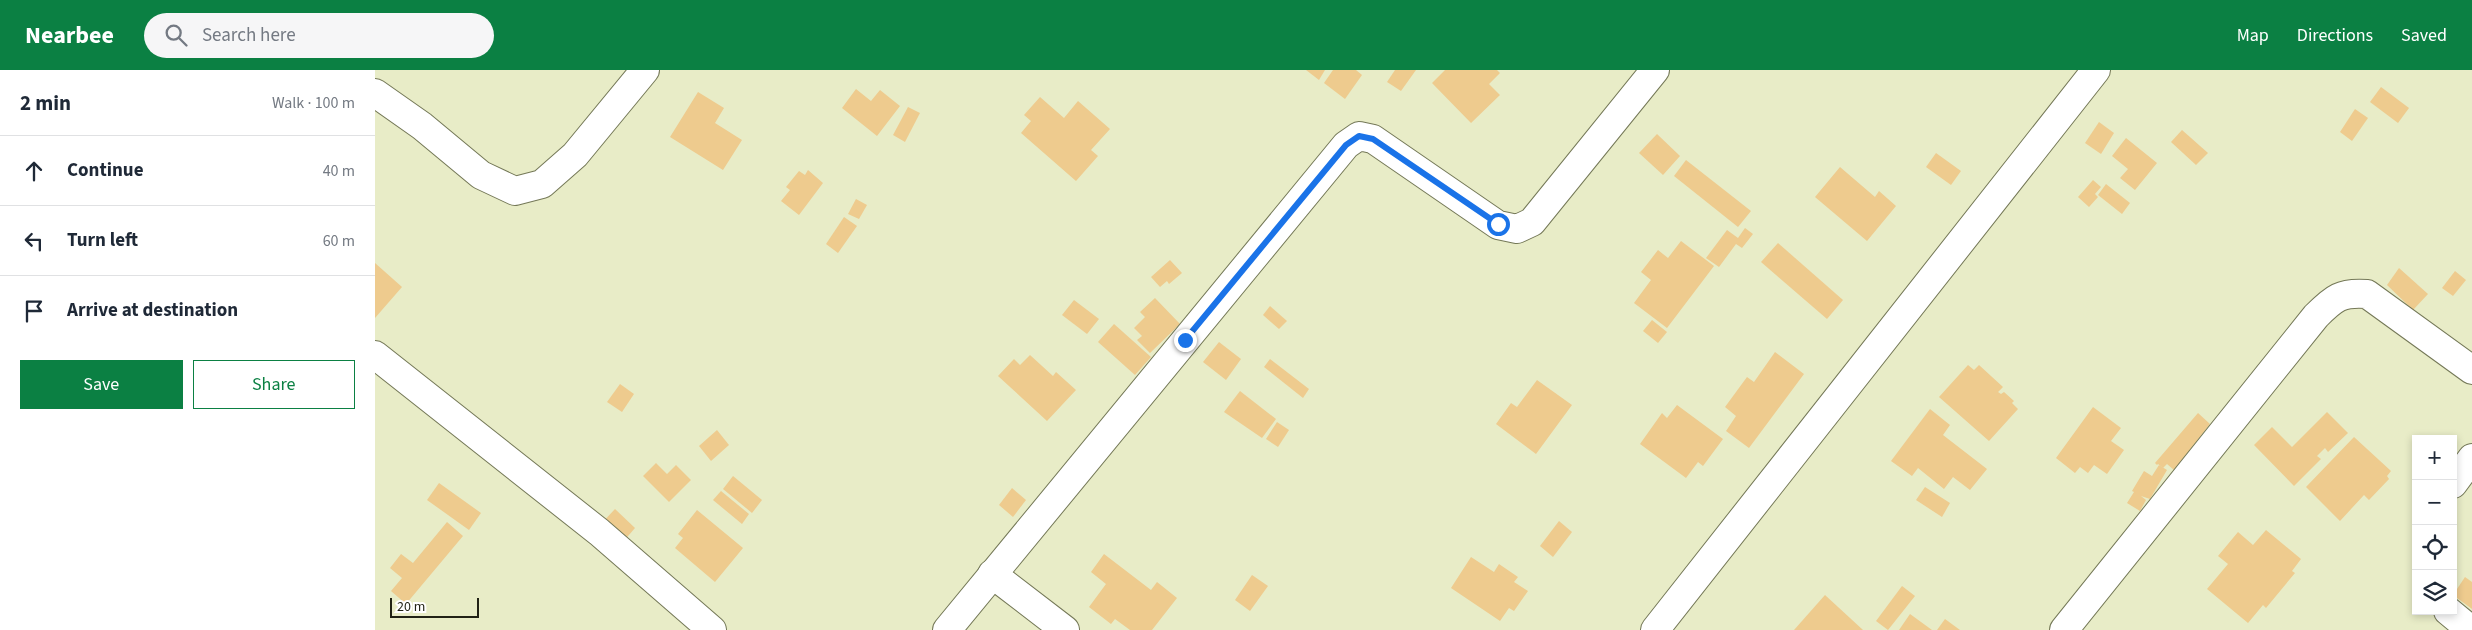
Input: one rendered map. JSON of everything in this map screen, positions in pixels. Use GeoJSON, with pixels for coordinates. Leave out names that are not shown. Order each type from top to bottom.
{"type":"FeatureCollection","features":[{"type":"Feature","properties":{"kind":"street"},"geometry":{"type":"LineString","coordinates":[[375,93],[422,126],[481,175],[515,191],[542,184],[575,155],[645,70]]}},
{"type":"Feature","properties":{"kind":"street"},"geometry":{"type":"LineString","coordinates":[[1655,630],[2096,70]]}},
{"type":"Feature","properties":{"kind":"street"},"geometry":{"type":"LineString","coordinates":[[947,630],[1346,145],[1359,136],[1373,139],[1498,224],[1517,229],[1532,222],[1644,74]]}},
{"type":"Feature","properties":{"kind":"street"},"geometry":{"type":"LineString","coordinates":[[2064,630],[2316,316],[2333,299],[2348,293],[2367,294],[2472,370]]}},
{"type":"Feature","properties":{"kind":"street"},"geometry":{"type":"LineString","coordinates":[[375,355],[599,532],[712,630]]}},
{"type":"Feature","properties":{"kind":"street"},"geometry":{"type":"LineString","coordinates":[[2456,480],[2472,458]]}},
{"type":"Feature","properties":{"kind":"street"},"geometry":{"type":"LineString","coordinates":[[992,574],[1065,630]]}},
{"type":"Feature","properties":{"kind":"street"},"geometry":{"type":"LineString","coordinates":[[2453,615],[2471,630]]}},
{"type":"Feature","properties":{"kind":"building"},"geometry":{"type":"Polygon","coordinates":[[[1306,70],[1325,70],[1319,80],[1306,70]]]}},
{"type":"Feature","properties":{"kind":"building"},"geometry":{"type":"Polygon","coordinates":[[[1333,70],[1356,70],[1362,75],[1345,99],[1324,83],[1333,70]]]}},
{"type":"Feature","properties":{"kind":"building"},"geometry":{"type":"Polygon","coordinates":[[[1395,70],[1416,70],[1401,91],[1387,82],[1395,70]]]}},
{"type":"Feature","properties":{"kind":"building"},"geometry":{"type":"Polygon","coordinates":[[[1445,70],[1497,70],[1500,73],[1489,84],[1500,95],[1471,123],[1432,83],[1445,70]]]}},
{"type":"Feature","properties":{"kind":"building"},"geometry":{"type":"Polygon","coordinates":[[[2381,87],[2409,108],[2398,123],[2370,102],[2381,87]]]}},
{"type":"Feature","properties":{"kind":"building"},"geometry":{"type":"Polygon","coordinates":[[[856,89],[871,101],[880,90],[900,106],[877,136],[842,108],[856,89]]]}},
{"type":"Feature","properties":{"kind":"building"},"geometry":{"type":"Polygon","coordinates":[[[698,92],[724,108],[715,123],[742,140],[723,170],[670,137],[698,92]]]}},
{"type":"Feature","properties":{"kind":"building"},"geometry":{"type":"Polygon","coordinates":[[[1040,97],[1064,118],[1078,101],[1110,129],[1091,150],[1098,156],[1076,181],[1021,133],[1031,121],[1024,115],[1040,97]]]}},
{"type":"Feature","properties":{"kind":"building"},"geometry":{"type":"Polygon","coordinates":[[[908,107],[920,113],[905,142],[893,135],[908,107]]]}},
{"type":"Feature","properties":{"kind":"building"},"geometry":{"type":"Polygon","coordinates":[[[2355,109],[2368,118],[2352,141],[2340,132],[2355,109]]]}},
{"type":"Feature","properties":{"kind":"building"},"geometry":{"type":"Polygon","coordinates":[[[2099,122],[2114,133],[2101,154],[2085,143],[2099,122]]]}},
{"type":"Feature","properties":{"kind":"building"},"geometry":{"type":"Polygon","coordinates":[[[2182,130],[2208,153],[2196,165],[2171,142],[2182,130]]]}},
{"type":"Feature","properties":{"kind":"building"},"geometry":{"type":"Polygon","coordinates":[[[1657,134],[1680,156],[1663,175],[1639,153],[1657,134]]]}},
{"type":"Feature","properties":{"kind":"building"},"geometry":{"type":"Polygon","coordinates":[[[2126,138],[2157,163],[2135,190],[2120,178],[2128,169],[2112,156],[2126,138]]]}},
{"type":"Feature","properties":{"kind":"building"},"geometry":{"type":"Polygon","coordinates":[[[1936,153],[1961,171],[1951,185],[1926,167],[1936,153]]]}},
{"type":"Feature","properties":{"kind":"building"},"geometry":{"type":"Polygon","coordinates":[[[1686,160],[1751,211],[1738,227],[1674,176],[1686,160]]]}},
{"type":"Feature","properties":{"kind":"building"},"geometry":{"type":"Polygon","coordinates":[[[1840,167],[1875,197],[1879,191],[1896,206],[1867,241],[1815,197],[1840,167]]]}},
{"type":"Feature","properties":{"kind":"building"},"geometry":{"type":"Polygon","coordinates":[[[808,170],[823,183],[799,215],[781,201],[790,190],[786,187],[799,171],[805,175],[808,170]]]}},
{"type":"Feature","properties":{"kind":"building"},"geometry":{"type":"Polygon","coordinates":[[[2093,180],[2101,187],[2095,194],[2098,197],[2089,207],[2078,197],[2093,180]]]}},
{"type":"Feature","properties":{"kind":"building"},"geometry":{"type":"Polygon","coordinates":[[[2106,184],[2130,203],[2122,214],[2098,195],[2106,184]]]}},
{"type":"Feature","properties":{"kind":"building"},"geometry":{"type":"Polygon","coordinates":[[[856,199],[867,205],[859,219],[848,214],[856,199]]]}},
{"type":"Feature","properties":{"kind":"building"},"geometry":{"type":"Polygon","coordinates":[[[844,217],[857,226],[838,253],[826,244],[844,217]]]}},
{"type":"Feature","properties":{"kind":"building"},"geometry":{"type":"Polygon","coordinates":[[[1745,228],[1753,234],[1742,248],[1736,244],[1719,267],[1706,258],[1727,230],[1738,238],[1745,228]]]}},
{"type":"Feature","properties":{"kind":"building"},"geometry":{"type":"Polygon","coordinates":[[[1681,241],[1714,266],[1667,328],[1634,303],[1651,280],[1641,272],[1658,250],[1668,258],[1681,241]]]}},
{"type":"Feature","properties":{"kind":"building"},"geometry":{"type":"Polygon","coordinates":[[[1778,243],[1843,300],[1827,319],[1761,262],[1778,243]]]}},
{"type":"Feature","properties":{"kind":"building"},"geometry":{"type":"Polygon","coordinates":[[[1170,260],[1182,273],[1169,284],[1167,281],[1160,287],[1151,277],[1170,260]]]}},
{"type":"Feature","properties":{"kind":"building"},"geometry":{"type":"Polygon","coordinates":[[[375,263],[402,287],[375,318],[375,263]]]}},
{"type":"Feature","properties":{"kind":"building"},"geometry":{"type":"Polygon","coordinates":[[[2399,268],[2428,294],[2413,310],[2387,285],[2399,268]]]}},
{"type":"Feature","properties":{"kind":"building"},"geometry":{"type":"Polygon","coordinates":[[[2455,271],[2466,280],[2453,296],[2442,288],[2455,271]]]}},
{"type":"Feature","properties":{"kind":"building"},"geometry":{"type":"Polygon","coordinates":[[[1155,298],[1180,324],[1150,353],[1137,340],[1142,336],[1134,328],[1145,317],[1140,312],[1155,298]]]}},
{"type":"Feature","properties":{"kind":"building"},"geometry":{"type":"Polygon","coordinates":[[[1074,300],[1099,319],[1087,334],[1062,315],[1074,300]]]}},
{"type":"Feature","properties":{"kind":"building"},"geometry":{"type":"Polygon","coordinates":[[[1270,306],[1287,321],[1279,329],[1263,315],[1270,306]]]}},
{"type":"Feature","properties":{"kind":"building"},"geometry":{"type":"Polygon","coordinates":[[[1652,320],[1667,332],[1658,343],[1643,331],[1652,320]]]}},
{"type":"Feature","properties":{"kind":"building"},"geometry":{"type":"Polygon","coordinates":[[[1114,324],[1151,357],[1135,375],[1098,342],[1114,324]]]}},
{"type":"Feature","properties":{"kind":"building"},"geometry":{"type":"Polygon","coordinates":[[[1219,342],[1241,359],[1226,380],[1203,362],[1219,342]]]}},
{"type":"Feature","properties":{"kind":"building"},"geometry":{"type":"Polygon","coordinates":[[[1775,352],[1804,374],[1749,448],[1726,431],[1736,416],[1725,407],[1747,377],[1754,382],[1775,352]]]}},
{"type":"Feature","properties":{"kind":"building"},"geometry":{"type":"Polygon","coordinates":[[[1030,355],[1053,376],[1056,372],[1076,390],[1047,421],[998,376],[1014,359],[1020,365],[1030,355]]]}},
{"type":"Feature","properties":{"kind":"building"},"geometry":{"type":"Polygon","coordinates":[[[1270,359],[1309,389],[1303,398],[1264,367],[1270,359]]]}},
{"type":"Feature","properties":{"kind":"building"},"geometry":{"type":"Polygon","coordinates":[[[1968,365],[1974,370],[1979,365],[2003,387],[1998,392],[2001,394],[2004,392],[2014,401],[2012,403],[2018,409],[1989,441],[1939,397],[1968,365]]]}},
{"type":"Feature","properties":{"kind":"building"},"geometry":{"type":"Polygon","coordinates":[[[1537,380],[1572,405],[1536,454],[1496,424],[1511,403],[1517,407],[1537,380]]]}},
{"type":"Feature","properties":{"kind":"building"},"geometry":{"type":"Polygon","coordinates":[[[620,384],[634,394],[622,412],[607,402],[620,384]]]}},
{"type":"Feature","properties":{"kind":"building"},"geometry":{"type":"Polygon","coordinates":[[[1240,391],[1276,419],[1262,438],[1224,412],[1240,391]]]}},
{"type":"Feature","properties":{"kind":"building"},"geometry":{"type":"Polygon","coordinates":[[[1677,405],[1723,439],[1703,466],[1698,462],[1686,478],[1640,444],[1662,413],[1667,418],[1677,405]]]}},
{"type":"Feature","properties":{"kind":"building"},"geometry":{"type":"Polygon","coordinates":[[[2093,407],[2121,428],[2111,441],[2124,450],[2107,474],[2094,465],[2088,473],[2080,467],[2075,473],[2056,458],[2093,407]]]}},
{"type":"Feature","properties":{"kind":"building"},"geometry":{"type":"Polygon","coordinates":[[[1930,409],[1950,425],[1943,435],[1987,469],[1970,490],[1953,477],[1944,489],[1918,468],[1912,476],[1891,461],[1930,409]]]}},
{"type":"Feature","properties":{"kind":"building"},"geometry":{"type":"Polygon","coordinates":[[[2327,412],[2348,433],[2328,452],[2325,448],[2317,456],[2321,459],[2294,486],[2254,445],[2272,427],[2292,447],[2327,412]]]}},
{"type":"Feature","properties":{"kind":"building"},"geometry":{"type":"Polygon","coordinates":[[[2198,413],[2210,424],[2174,470],[2167,464],[2163,468],[2157,465],[2155,463],[2198,413]]]}},
{"type":"Feature","properties":{"kind":"building"},"geometry":{"type":"Polygon","coordinates":[[[1277,422],[1289,430],[1278,447],[1266,439],[1277,422]]]}},
{"type":"Feature","properties":{"kind":"building"},"geometry":{"type":"Polygon","coordinates":[[[717,430],[729,445],[711,461],[699,446],[717,430]]]}},
{"type":"Feature","properties":{"kind":"building"},"geometry":{"type":"Polygon","coordinates":[[[2354,437],[2391,471],[2387,476],[2389,479],[2369,500],[2364,495],[2340,521],[2306,487],[2354,437]]]}},
{"type":"Feature","properties":{"kind":"building"},"geometry":{"type":"Polygon","coordinates":[[[656,463],[667,474],[676,465],[691,480],[669,502],[643,476],[656,463]]]}},
{"type":"Feature","properties":{"kind":"building"},"geometry":{"type":"Polygon","coordinates":[[[2159,465],[2167,470],[2150,499],[2141,496],[2146,500],[2140,511],[2127,503],[2144,471],[2152,476],[2159,465]]]}},
{"type":"Feature","properties":{"kind":"building"},"geometry":{"type":"Polygon","coordinates":[[[733,476],[762,500],[752,513],[723,489],[733,476]]]}},
{"type":"Feature","properties":{"kind":"building"},"geometry":{"type":"Polygon","coordinates":[[[439,483],[481,513],[469,530],[427,500],[439,483]]]}},
{"type":"Feature","properties":{"kind":"building"},"geometry":{"type":"Polygon","coordinates":[[[1925,487],[1950,503],[1942,517],[1916,500],[1925,487]]]}},
{"type":"Feature","properties":{"kind":"building"},"geometry":{"type":"Polygon","coordinates":[[[1012,488],[1026,500],[1013,517],[999,505],[1012,488]]]}},
{"type":"Feature","properties":{"kind":"building"},"geometry":{"type":"Polygon","coordinates":[[[721,491],[749,514],[742,524],[713,500],[721,491]]]}},
{"type":"Feature","properties":{"kind":"building"},"geometry":{"type":"Polygon","coordinates":[[[615,509],[635,528],[622,543],[601,524],[615,509]]]}},
{"type":"Feature","properties":{"kind":"building"},"geometry":{"type":"Polygon","coordinates":[[[697,510],[743,548],[715,582],[675,548],[683,538],[678,534],[697,510]]]}},
{"type":"Feature","properties":{"kind":"building"},"geometry":{"type":"Polygon","coordinates":[[[1559,521],[1572,532],[1553,557],[1540,546],[1559,521]]]}},
{"type":"Feature","properties":{"kind":"building"},"geometry":{"type":"Polygon","coordinates":[[[447,522],[463,536],[406,604],[391,591],[402,578],[390,568],[401,554],[413,563],[447,522]]]}},
{"type":"Feature","properties":{"kind":"building"},"geometry":{"type":"Polygon","coordinates":[[[2266,530],[2301,559],[2292,571],[2295,573],[2266,608],[2263,605],[2248,623],[2207,589],[2228,564],[2218,556],[2238,532],[2253,545],[2266,530]]]}},
{"type":"Feature","properties":{"kind":"building"},"geometry":{"type":"Polygon","coordinates":[[[1104,554],[1151,590],[1157,582],[1177,598],[1152,630],[1130,630],[1115,619],[1111,624],[1089,607],[1106,584],[1091,572],[1104,554]]]}},
{"type":"Feature","properties":{"kind":"building"},"geometry":{"type":"Polygon","coordinates":[[[1471,557],[1494,572],[1499,564],[1518,577],[1514,582],[1528,591],[1514,611],[1509,608],[1500,621],[1451,588],[1471,557]]]}},
{"type":"Feature","properties":{"kind":"building"},"geometry":{"type":"Polygon","coordinates":[[[1252,575],[1268,586],[1250,611],[1235,600],[1252,575]]]}},
{"type":"Feature","properties":{"kind":"building"},"geometry":{"type":"Polygon","coordinates":[[[2465,577],[2472,582],[2472,609],[2457,598],[2457,589],[2465,577]]]}},
{"type":"Feature","properties":{"kind":"building"},"geometry":{"type":"Polygon","coordinates":[[[1902,586],[1915,596],[1888,630],[1876,621],[1902,586]]]}},
{"type":"Feature","properties":{"kind":"building"},"geometry":{"type":"Polygon","coordinates":[[[1825,595],[1863,630],[1794,630],[1825,595]]]}},
{"type":"Feature","properties":{"kind":"building"},"geometry":{"type":"Polygon","coordinates":[[[1910,614],[1932,630],[1899,630],[1910,614]]]}},
{"type":"Feature","properties":{"kind":"building"},"geometry":{"type":"Polygon","coordinates":[[[1945,619],[1960,630],[1937,630],[1945,619]]]}},
{"type":"Feature","properties":{"kind":"route"},"geometry":{"type":"LineString","coordinates":[[1185,340],[1346,145],[1359,136],[1373,139],[1498,224]]}}]}
